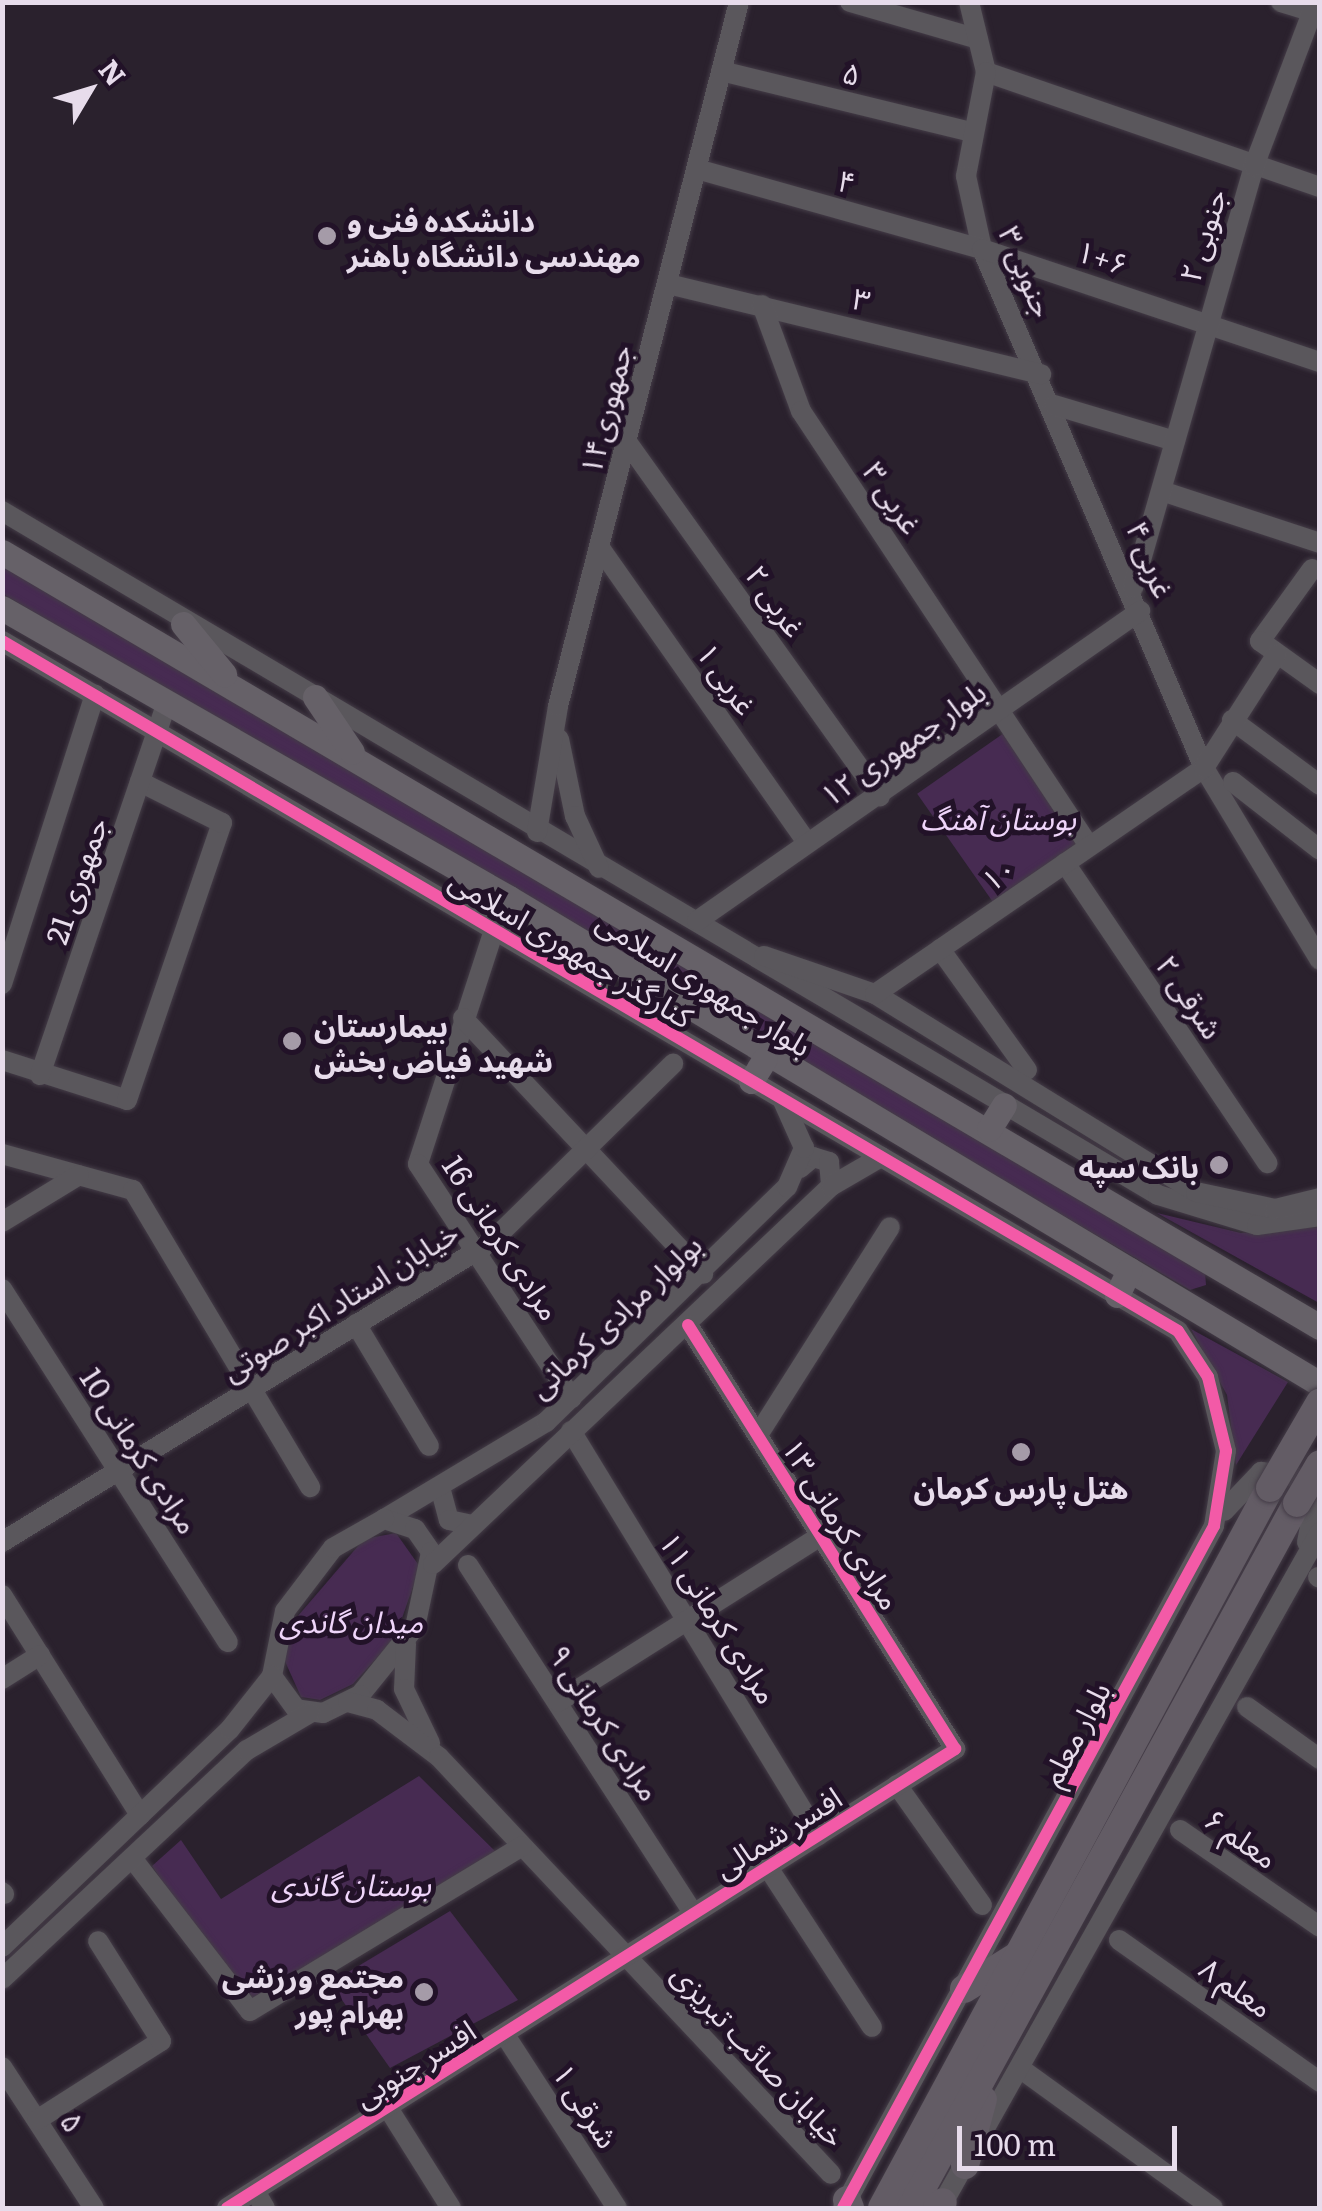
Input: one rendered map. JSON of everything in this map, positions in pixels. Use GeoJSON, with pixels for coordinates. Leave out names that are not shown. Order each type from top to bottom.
{"type":"FeatureCollection","features":[{"type":"Feature","properties":{"kind":"highway","name":"بلوار معلم"},"geometry":{"type":"LineString","coordinates":[[882,2208],[1320,1402]]}},
{"type":"Feature","properties":{"kind":"highway"},"geometry":{"type":"LineString","coordinates":[[910,2208],[1320,1464]]}},
{"type":"Feature","properties":{"kind":"highway"},"geometry":{"type":"LineString","coordinates":[[964,1989],[1018,1955]]}},
{"type":"Feature","properties":{"kind":"highway"},"geometry":{"type":"LineString","coordinates":[[965,2165],[995,2054]]}},
{"type":"Feature","properties":{"kind":"main road","name":"بلوار جمهوری اسلامی"},"geometry":{"type":"LineString","coordinates":[[2,552],[1320,1327]]}},
{"type":"Feature","properties":{"kind":"main road","name":"بلوار جمهوری اسلامی"},"geometry":{"type":"LineString","coordinates":[[2,608],[509,898],[765,1059],[1320,1384]]}},
{"type":"Feature","properties":{"kind":"main road"},"geometry":{"type":"LineString","coordinates":[[183,624],[234,686]]}},
{"type":"Feature","properties":{"kind":"main road"},"geometry":{"type":"LineString","coordinates":[[315,696],[354,756]]}},
{"type":"Feature","properties":{"kind":"main road"},"geometry":{"type":"LineString","coordinates":[[509,898],[542,890],[528,860]]}},
{"type":"Feature","properties":{"kind":"main road"},"geometry":{"type":"LineString","coordinates":[[751,1082],[765,1059]]}},
{"type":"Feature","properties":{"kind":"main road"},"geometry":{"type":"LineString","coordinates":[[988,1129],[1004,1104]]}},
{"type":"Feature","properties":{"kind":"main road"},"geometry":{"type":"LineString","coordinates":[[1117,1295],[1129,1270]]}},
{"type":"Feature","properties":{"kind":"street","name":"جمهوری۱۴"},"geometry":{"type":"LineString","coordinates":[[537,832],[558,706],[739,2]]}},
{"type":"Feature","properties":{"kind":"street"},"geometry":{"type":"LineString","coordinates":[[850,2],[978,40]]}},
{"type":"Feature","properties":{"kind":"street"},"geometry":{"type":"LineString","coordinates":[[969,2],[986,72],[1320,187]]}},
{"type":"Feature","properties":{"kind":"street"},"geometry":{"type":"LineString","coordinates":[[1281,2],[1314,8]]}},
{"type":"Feature","properties":{"kind":"street","name":"۲ جنوبی"},"geometry":{"type":"LineString","coordinates":[[1133,588],[1206,321],[1254,166],[1314,8]]}},
{"type":"Feature","properties":{"kind":"street","name":"۵"},"geometry":{"type":"LineString","coordinates":[[721,71],[968,131]]}},
{"type":"Feature","properties":{"kind":"street","name":"۳ جنوبی"},"geometry":{"type":"LineString","coordinates":[[986,72],[968,131],[966,176],[982,249],[1040,374]]}},
{"type":"Feature","properties":{"kind":"street","name":"۴"},"geometry":{"type":"LineString","coordinates":[[697,168],[982,249]]}},
{"type":"Feature","properties":{"kind":"street","name":"۱+۶"},"geometry":{"type":"LineString","coordinates":[[982,249],[1206,321]]}},
{"type":"Feature","properties":{"kind":"street","name":"۳"},"geometry":{"type":"LineString","coordinates":[[668,284],[1040,374]]}},
{"type":"Feature","properties":{"kind":"street","name":"۳ غربی"},"geometry":{"type":"LineString","coordinates":[[762,304],[801,411],[1001,710]]}},
{"type":"Feature","properties":{"kind":"street"},"geometry":{"type":"LineString","coordinates":[[1206,321],[1320,362]]}},
{"type":"Feature","properties":{"kind":"street","name":"۴ غربی"},"geometry":{"type":"LineString","coordinates":[[1040,374],[1133,588],[1204,768],[1320,960]]}},
{"type":"Feature","properties":{"kind":"street"},"geometry":{"type":"LineString","coordinates":[[1054,405],[1175,441]]}},
{"type":"Feature","properties":{"kind":"street","name":"۲ غربی"},"geometry":{"type":"LineString","coordinates":[[626,439],[880,796]]}},
{"type":"Feature","properties":{"kind":"street"},"geometry":{"type":"LineString","coordinates":[[1162,491],[1320,542]]}},
{"type":"Feature","properties":{"kind":"street"},"geometry":{"type":"LineString","coordinates":[[2,511],[183,624],[315,696],[537,832],[697,920],[740,950],[1158,1195],[1222,1218],[1258,1225],[1320,1216]]}},
{"type":"Feature","properties":{"kind":"street","name":"۱ غربی"},"geometry":{"type":"LineString","coordinates":[[600,548],[807,843]]}},
{"type":"Feature","properties":{"kind":"street"},"geometry":{"type":"LineString","coordinates":[[1312,568],[1260,641],[1320,684]]}},
{"type":"Feature","properties":{"kind":"street","name":"بلوار جمهوری ۱۲"},"geometry":{"type":"LineString","coordinates":[[697,920],[1140,611]]}},
{"type":"Feature","properties":{"kind":"street","name":"کنارگذر جمهوری اسلامی"},"geometry":{"type":"LineString","coordinates":[[2,642],[1117,1295]]}},
{"type":"Feature","properties":{"kind":"street"},"geometry":{"type":"LineString","coordinates":[[1204,768],[1277,654]]}},
{"type":"Feature","properties":{"kind":"street"},"geometry":{"type":"LineString","coordinates":[[2,984],[95,695]]}},
{"type":"Feature","properties":{"kind":"street","name":"جمهوری 21"},"geometry":{"type":"LineString","coordinates":[[40,1075],[166,705]]}},
{"type":"Feature","properties":{"kind":"street"},"geometry":{"type":"LineString","coordinates":[[558,706],[568,790],[600,869]]}},
{"type":"Feature","properties":{"kind":"street"},"geometry":{"type":"LineString","coordinates":[[1001,710],[1090,846]]}},
{"type":"Feature","properties":{"kind":"street"},"geometry":{"type":"LineString","coordinates":[[1232,720],[1320,786]]}},
{"type":"Feature","properties":{"kind":"street","name":"۱۰"},"geometry":{"type":"LineString","coordinates":[[875,994],[1204,768]]}},
{"type":"Feature","properties":{"kind":"street"},"geometry":{"type":"LineString","coordinates":[[2,1060],[127,1100],[222,822],[140,782]]}},
{"type":"Feature","properties":{"kind":"street"},"geometry":{"type":"LineString","coordinates":[[1233,782],[1317,844]]}},
{"type":"Feature","properties":{"kind":"street","name":"۲ شرقی"},"geometry":{"type":"LineString","coordinates":[[1065,863],[1267,1163]]}},
{"type":"Feature","properties":{"kind":"street","name":"مرادی کرمانی 16"},"geometry":{"type":"LineString","coordinates":[[494,930],[418,1164],[572,1398]]}},
{"type":"Feature","properties":{"kind":"street"},"geometry":{"type":"LineString","coordinates":[[940,949],[1027,1070]]}},
{"type":"Feature","properties":{"kind":"street"},"geometry":{"type":"LineString","coordinates":[[740,950],[875,994],[1196,1192],[1275,1209],[1320,1198]]}},
{"type":"Feature","properties":{"kind":"street"},"geometry":{"type":"LineString","coordinates":[[463,1018],[703,1274]]}},
{"type":"Feature","properties":{"kind":"street","name":"خیابان استاد اکبر صوتی"},"geometry":{"type":"LineString","coordinates":[[2,1542],[476,1251],[673,1064]]}},
{"type":"Feature","properties":{"kind":"street"},"geometry":{"type":"LineString","coordinates":[[782,1099],[804,1148],[800,1168]]}},
{"type":"Feature","properties":{"kind":"street"},"geometry":{"type":"LineString","coordinates":[[2,1154],[133,1190],[254,1387],[310,1487]]}},
{"type":"Feature","properties":{"kind":"street"},"geometry":{"type":"LineString","coordinates":[[800,1168],[813,1157],[829,1162],[831,1186]]}},
{"type":"Feature","properties":{"kind":"street","name":"بولوار مرادی کرمانی"},"geometry":{"type":"LineString","coordinates":[[433,1564],[831,1186],[881,1157]]}},
{"type":"Feature","properties":{"kind":"street","name":"بولوار مرادی کرمانی"},"geometry":{"type":"LineString","coordinates":[[384,1519],[440,1487],[572,1398],[703,1274],[800,1168]]}},
{"type":"Feature","properties":{"kind":"street"},"geometry":{"type":"LineString","coordinates":[[2,1222],[79,1175]]}},
{"type":"Feature","properties":{"kind":"street"},"geometry":{"type":"LineString","coordinates":[[758,1435],[890,1226]]}},
{"type":"Feature","properties":{"kind":"street","name":"مرادی کرمانی 10"},"geometry":{"type":"LineString","coordinates":[[2,1290],[228,1642]]}},
{"type":"Feature","properties":{"kind":"street","name":"بلوار معلم"},"geometry":{"type":"LineString","coordinates":[[847,2206],[1214,1526],[1226,1451],[1208,1377],[1178,1331],[1117,1295]]}},
{"type":"Feature","properties":{"kind":"street"},"geometry":{"type":"LineString","coordinates":[[356,1324],[430,1446]]}},
{"type":"Feature","properties":{"kind":"street","name":"مرادی کرمانی ۱۳"},"geometry":{"type":"LineString","coordinates":[[688,1325],[955,1749]]}},
{"type":"Feature","properties":{"kind":"street","name":"مرادی کرمانی ۱۱"},"geometry":{"type":"LineString","coordinates":[[570,1431],[818,1834]]}},
{"type":"Feature","properties":{"kind":"street"},"geometry":{"type":"LineString","coordinates":[[1214,1526],[1246,1480],[1294,1476],[1316,1519],[1299,1563]]}},
{"type":"Feature","properties":{"kind":"street"},"geometry":{"type":"LineString","coordinates":[[440,1487],[449,1520],[472,1526]]}},
{"type":"Feature","properties":{"kind":"street"},"geometry":{"type":"LineString","coordinates":[[2,1947],[248,1708],[272,1676],[276,1634],[310,1572],[357,1527],[384,1519],[415,1529],[433,1564],[406,1644],[348,1702],[310,1713],[272,1733],[2,1979]]}},
{"type":"Feature","properties":{"kind":"street"},"geometry":{"type":"LineString","coordinates":[[940,2206],[1021,2069],[1299,1563],[1320,1532]]}},
{"type":"Feature","properties":{"kind":"street"},"geometry":{"type":"LineString","coordinates":[[558,1702],[821,1536]]}},
{"type":"Feature","properties":{"kind":"street","name":"مرادی کرمانی ۹"},"geometry":{"type":"LineString","coordinates":[[468,1564],[693,1912]]}},
{"type":"Feature","properties":{"kind":"street"},"geometry":{"type":"LineString","coordinates":[[2,1595],[140,1816]]}},
{"type":"Feature","properties":{"kind":"street","name":"خیابان صائب تبریزی"},"geometry":{"type":"LineString","coordinates":[[406,1644],[404,1689],[439,1758]]}},
{"type":"Feature","properties":{"kind":"street"},"geometry":{"type":"LineString","coordinates":[[2,1679],[40,1655]]}},
{"type":"Feature","properties":{"kind":"street"},"geometry":{"type":"LineString","coordinates":[[272,1676],[284,1700],[310,1713]]}},
{"type":"Feature","properties":{"kind":"street","name":"خیابان صائب تبریزی"},"geometry":{"type":"LineString","coordinates":[[348,1702],[376,1710],[439,1758],[831,2174]]}},
{"type":"Feature","properties":{"kind":"street"},"geometry":{"type":"LineString","coordinates":[[1246,1707],[1320,1759]]}},
{"type":"Feature","properties":{"kind":"street"},"geometry":{"type":"LineString","coordinates":[[248,1708],[273,1708],[272,1733]]}},
{"type":"Feature","properties":{"kind":"street","name":"افسر شمالی"},"geometry":{"type":"LineString","coordinates":[[625,1955],[955,1749]]}},
{"type":"Feature","properties":{"kind":"street"},"geometry":{"type":"LineString","coordinates":[[898,1785],[982,1905]]}},
{"type":"Feature","properties":{"kind":"street","name":"معلم ۶"},"geometry":{"type":"LineString","coordinates":[[1180,1830],[1320,1927]]}},
{"type":"Feature","properties":{"kind":"street"},"geometry":{"type":"LineString","coordinates":[[132,1858],[250,2010],[522,1846]]}},
{"type":"Feature","properties":{"kind":"street"},"geometry":{"type":"LineString","coordinates":[[767,1866],[872,2027]]}},
{"type":"Feature","properties":{"kind":"street","name":"معلم ۸"},"geometry":{"type":"LineString","coordinates":[[1119,1940],[1320,2082]]}},
{"type":"Feature","properties":{"kind":"street"},"geometry":{"type":"LineString","coordinates":[[37,2120],[161,2042],[98,1941]]}},
{"type":"Feature","properties":{"kind":"street","name":"افسر جنوبی"},"geometry":{"type":"LineString","coordinates":[[227,2208],[260,2200],[388,2108],[625,1955]]}},
{"type":"Feature","properties":{"kind":"street","name":"شرقی ۱"},"geometry":{"type":"LineString","coordinates":[[505,2035],[618,2208]]}},
{"type":"Feature","properties":{"kind":"street","name":"۵"},"geometry":{"type":"LineString","coordinates":[[2,2066],[94,2208]]}},
{"type":"Feature","properties":{"kind":"street"},"geometry":{"type":"LineString","coordinates":[[1021,2069],[1213,2208]]}},
{"type":"Feature","properties":{"kind":"street"},"geometry":{"type":"LineString","coordinates":[[388,2108],[451,2208]]}},
{"type":"Feature","properties":{"kind":"green space"},"geometry":{"type":"Polygon","coordinates":[[[3,566],[1205,1272],[1206,1285],[1190,1290],[3,594],[3,566]]]}},
{"type":"Feature","properties":{"kind":"green space","name":"بوستان آهنگ"},"geometry":{"type":"Polygon","coordinates":[[[1004,733],[1080,841],[993,902],[917,794],[1004,733]]]}},
{"type":"Feature","properties":{"kind":"green space"},"geometry":{"type":"Polygon","coordinates":[[[1157,1213],[1241,1233],[1319,1227],[1319,1303],[1157,1213]]]}},
{"type":"Feature","properties":{"kind":"green space"},"geometry":{"type":"Polygon","coordinates":[[[1191,1329],[1288,1382],[1236,1465],[1227,1395],[1191,1329]]]}},
{"type":"Feature","properties":{"kind":"green space","name":"میدان گاندی"},"geometry":{"type":"Polygon","coordinates":[[[396,1533],[420,1567],[395,1638],[353,1684],[320,1700],[301,1697],[284,1659],[297,1617],[364,1539],[396,1533]]]}},
{"type":"Feature","properties":{"kind":"green space","name":"بوستان گاندی"},"geometry":{"type":"Polygon","coordinates":[[[419,1776],[499,1855],[250,2011],[152,1866],[181,1840],[221,1899],[419,1776]]]}},
{"type":"Feature","properties":{"kind":"green space","name":"مجتمع ورزشی بهرام پور"},"geometry":{"type":"Polygon","coordinates":[[[450,1911],[518,2000],[390,2068],[330,1983],[450,1911]]]}},
{"type":"Feature","properties":{"kind":"cycle path"},"geometry":{"type":"LineString","coordinates":[[2,641],[1178,1331],[1208,1377],[1226,1451],[1214,1526],[843,2208]]}},
{"type":"Feature","properties":{"kind":"cycle path"},"geometry":{"type":"LineString","coordinates":[[227,2208],[955,1749],[688,1325]]}},
{"type":"Feature","properties":{"kind":"place","name":"دانشکده فنی و مهندسی دانشگاه باهنر"},"geometry":{"type":"Point","coordinates":[327,236]}},
{"type":"Feature","properties":{"kind":"place","name":"بیمارستان شهید فیاض بخش"},"geometry":{"type":"Point","coordinates":[292,1041]}},
{"type":"Feature","properties":{"kind":"place","name":"بانک سپه"},"geometry":{"type":"Point","coordinates":[1219,1165]}},
{"type":"Feature","properties":{"kind":"place","name":"هتل پارس کرمان"},"geometry":{"type":"Point","coordinates":[1021,1452]}},
{"type":"Feature","properties":{"kind":"place","name":"مجتمع ورزشی بهرام پور"},"geometry":{"type":"Point","coordinates":[424,1992]}}]}
